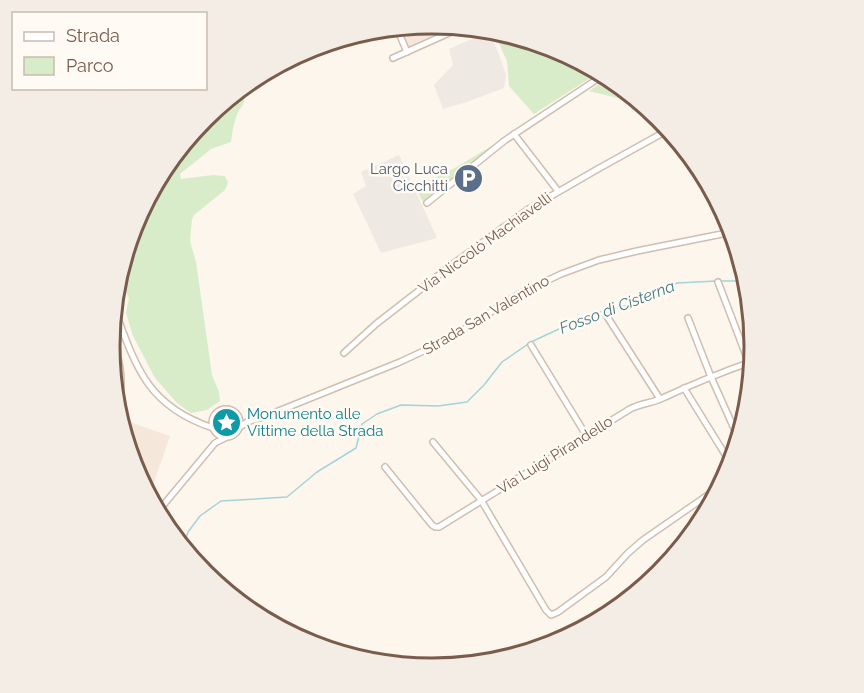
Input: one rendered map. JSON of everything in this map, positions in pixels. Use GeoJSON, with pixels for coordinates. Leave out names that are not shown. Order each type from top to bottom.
{"type":"FeatureCollection","features":[{"type":"Feature","properties":{"kind":"street"},"geometry":{"type":"LineString","coordinates":[[393,58],[445,35]]}},
{"type":"Feature","properties":{"kind":"street"},"geometry":{"type":"LineString","coordinates":[[400,36],[407,52]]}},
{"type":"Feature","properties":{"kind":"street"},"geometry":{"type":"LineString","coordinates":[[428,203],[514,134],[595,81]]}},
{"type":"Feature","properties":{"kind":"street"},"geometry":{"type":"LineString","coordinates":[[514,134],[558,191]]}},
{"type":"Feature","properties":{"kind":"street","name":"Via Niccolò Machiavelli"},"geometry":{"type":"LineString","coordinates":[[344,353],[376,324],[527,210],[661,134]]}},
{"type":"Feature","properties":{"kind":"street","name":"Strada San Valentino"},"geometry":{"type":"LineString","coordinates":[[240,427],[247,422],[414,356],[455,335],[522,292],[565,272],[637,250],[723,234]]}},
{"type":"Feature","properties":{"kind":"street"},"geometry":{"type":"LineString","coordinates":[[718,282],[744,347]]}},
{"type":"Feature","properties":{"kind":"street"},"geometry":{"type":"LineString","coordinates":[[606,315],[660,399]]}},
{"type":"Feature","properties":{"kind":"street"},"geometry":{"type":"LineString","coordinates":[[688,318],[733,426]]}},
{"type":"Feature","properties":{"kind":"street"},"geometry":{"type":"LineString","coordinates":[[121,326],[134,360],[161,399],[174,410],[227,437]]}},
{"type":"Feature","properties":{"kind":"street"},"geometry":{"type":"LineString","coordinates":[[531,345],[586,435]]}},
{"type":"Feature","properties":{"kind":"street","name":"Via Luigi Pirandello"},"geometry":{"type":"LineString","coordinates":[[385,467],[435,527],[440,526],[633,407],[660,399],[743,365]]}},
{"type":"Feature","properties":{"kind":"street"},"geometry":{"type":"LineString","coordinates":[[684,388],[725,454]]}},
{"type":"Feature","properties":{"kind":"street"},"geometry":{"type":"LineString","coordinates":[[201,424],[213,419],[218,412],[226,409],[234,411],[239,418],[247,422]]}},
{"type":"Feature","properties":{"kind":"street"},"geometry":{"type":"LineString","coordinates":[[164,505],[215,443],[236,433],[240,427],[239,418]]}},
{"type":"Feature","properties":{"kind":"street"},"geometry":{"type":"LineString","coordinates":[[213,419],[215,443]]}},
{"type":"Feature","properties":{"kind":"street"},"geometry":{"type":"LineString","coordinates":[[433,442],[481,500],[546,612],[551,615],[608,576],[643,540],[705,497]]}},
{"type":"Feature","properties":{"kind":"shaded area"},"geometry":{"type":"Polygon","coordinates":[[[437,34],[406,48],[400,36],[437,34]]]}},
{"type":"Feature","properties":{"kind":"shaded area"},"geometry":{"type":"Polygon","coordinates":[[[475,37],[493,40],[506,75],[504,88],[443,109],[434,85],[453,65],[449,49],[475,37]]]}},
{"type":"Feature","properties":{"kind":"shaded area"},"geometry":{"type":"Polygon","coordinates":[[[399,155],[437,238],[381,253],[353,194],[366,186],[361,172],[399,155]]]}},
{"type":"Feature","properties":{"kind":"shaded area"},"geometry":{"type":"Polygon","coordinates":[[[130,422],[170,436],[153,486],[130,422]]]}},
{"type":"Feature","properties":{"kind":"green space"},"geometry":{"type":"Polygon","coordinates":[[[498,41],[551,58],[591,78],[534,114],[509,86],[507,61],[498,41]]]}},
{"type":"Feature","properties":{"kind":"green space"},"geometry":{"type":"Polygon","coordinates":[[[600,84],[622,99],[589,91],[600,84]]]}},
{"type":"Feature","properties":{"kind":"green space"},"geometry":{"type":"Polygon","coordinates":[[[244,97],[237,114],[231,142],[211,149],[180,174],[181,179],[213,175],[225,176],[228,182],[225,190],[194,215],[190,241],[196,262],[212,375],[220,401],[207,410],[191,413],[177,403],[155,378],[133,336],[126,313],[129,298],[126,286],[137,246],[162,190],[197,141],[244,97]]]}},
{"type":"Feature","properties":{"kind":"green space"},"geometry":{"type":"Polygon","coordinates":[[[503,139],[423,202],[415,187],[455,168],[503,139]]]}},
{"type":"Feature","properties":{"kind":"green space"},"geometry":{"type":"Polygon","coordinates":[[[226,412],[234,415],[237,423],[234,431],[226,434],[218,431],[215,423],[218,415],[226,412]]]}},
{"type":"Feature","properties":{"kind":"waterway","name":"Fosso di Cisterna"},"geometry":{"type":"LineString","coordinates":[[186,538],[200,516],[221,501],[287,497],[317,472],[356,448],[362,424],[377,414],[401,405],[438,406],[467,402],[502,362],[531,342],[589,315],[636,303],[677,283],[716,281]]}},
{"type":"Feature","properties":{"kind":"waterway","name":"Fosso di Cisterna"},"geometry":{"type":"LineString","coordinates":[[721,281],[737,281]]}},
{"type":"Feature","properties":{"kind":"place","name":"Largo Luca Cicchitti"},"geometry":{"type":"Point","coordinates":[469,178]}},
{"type":"Feature","properties":{"kind":"place","name":"Monumento alle Vittime della Strada"},"geometry":{"type":"Point","coordinates":[226,423]}}]}
